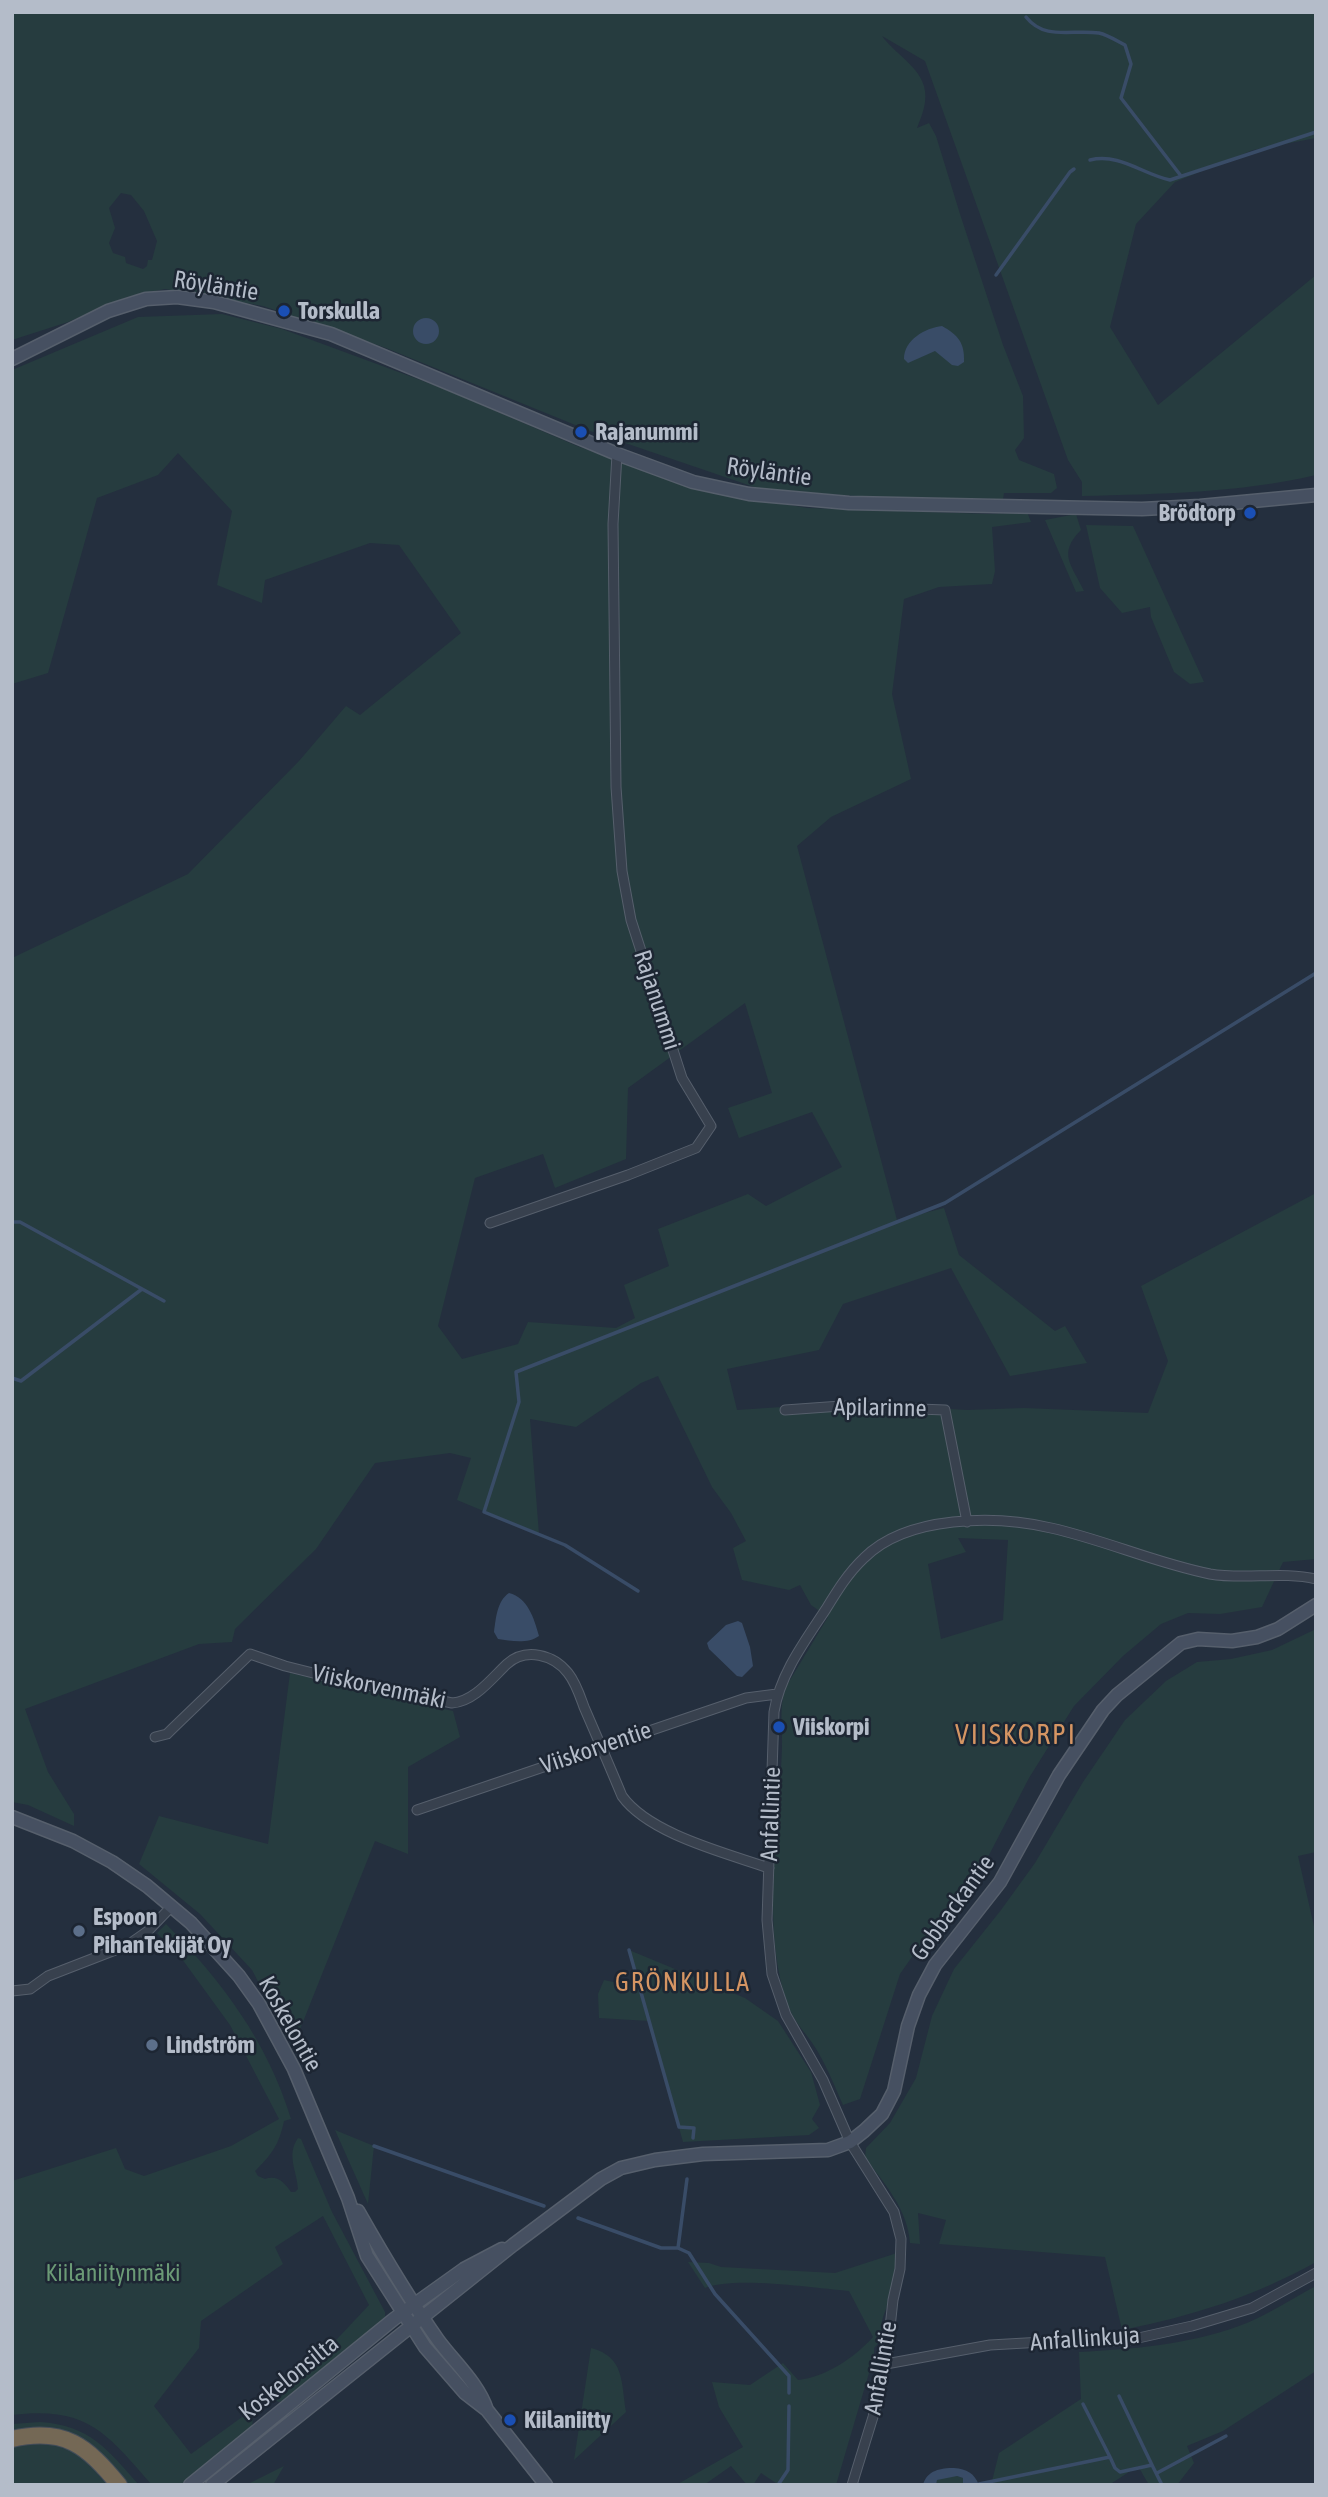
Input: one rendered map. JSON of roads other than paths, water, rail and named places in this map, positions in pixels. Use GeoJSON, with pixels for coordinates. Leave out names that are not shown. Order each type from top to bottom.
{"type":"FeatureCollection","features":[{"type":"Feature","properties":{"kind":"highway"},"geometry":{"type":"LineString","coordinates":[[12,2439],[54,2435],[82,2446],[100,2461],[120,2485]]}},
{"type":"Feature","properties":{"kind":"street","name":"Röyläntie"},"geometry":{"type":"LineString","coordinates":[[12,359],[108,311],[146,299],[177,297],[214,302],[331,334],[617,454],[693,482],[749,494],[849,503],[1142,509],[1316,495]]}},
{"type":"Feature","properties":{"kind":"street","name":"Rajanummi"},"geometry":{"type":"LineString","coordinates":[[490,1223],[628,1175],[695,1148],[711,1126],[682,1078],[631,920],[622,871],[616,787],[613,524],[617,454]]}},
{"type":"Feature","properties":{"kind":"street","name":"Apilarinne"},"geometry":{"type":"LineString","coordinates":[[785,1410],[841,1406],[945,1410],[967,1522]]}},
{"type":"Feature","properties":{"kind":"street","name":"Anfallintie"},"geometry":{"type":"LineString","coordinates":[[852,2485],[886,2364],[893,2300],[900,2269],[901,2239],[887,2199],[850,2142],[823,2080],[786,2015],[772,1975],[768,1943],[774,1712],[777,1694],[785,1675],[824,1611],[865,1556],[890,1539],[937,1524],[1023,1523],[1052,1528],[1154,1561],[1212,1574],[1316,1579]]}},
{"type":"Feature","properties":{"kind":"street","name":"Gobbackantie"},"geometry":{"type":"LineString","coordinates":[[423,2318],[513,2245],[601,2179],[621,2168],[702,2154],[828,2150],[850,2142],[882,2114],[894,2091],[908,2026],[919,1995],[935,1965],[1000,1882],[1059,1775],[1103,1710],[1117,1695],[1181,1643],[1198,1639],[1232,1641],[1257,1637],[1278,1629],[1316,1605]]}},
{"type":"Feature","properties":{"kind":"street","name":"Viiskorvenmäki"},"geometry":{"type":"LineString","coordinates":[[155,1737],[167,1734],[249,1654],[321,1675],[452,1703],[464,1701],[516,1657],[524,1654],[553,1659],[570,1676],[622,1797],[640,1816],[708,1847],[769,1868]]}},
{"type":"Feature","properties":{"kind":"street","name":"Viiskorventie"},"geometry":{"type":"LineString","coordinates":[[417,1810],[746,1698],[777,1694]]}},
{"type":"Feature","properties":{"kind":"street","name":"Koskelontie"},"geometry":{"type":"LineString","coordinates":[[12,1817],[73,1841],[111,1862],[172,1906],[223,1957],[259,2004],[294,2069],[348,2198],[367,2256],[425,2347],[464,2393],[487,2410]]}},
{"type":"Feature","properties":{"kind":"street"},"geometry":{"type":"LineString","coordinates":[[12,1991],[30,1989],[48,1976],[128,1945],[148,1931],[172,1906]]}},
{"type":"Feature","properties":{"kind":"street","name":"Koskelontie"},"geometry":{"type":"LineString","coordinates":[[348,2198],[423,2318],[483,2397],[487,2410]]}},
{"type":"Feature","properties":{"kind":"street","name":"Gobbackantie"},"geometry":{"type":"LineString","coordinates":[[415,2305],[483,2257],[513,2245]]}},
{"type":"Feature","properties":{"kind":"street","name":"Anfallinkuja"},"geometry":{"type":"LineString","coordinates":[[886,2364],[990,2345],[1078,2340],[1125,2341],[1192,2326],[1252,2308],[1316,2273]]}},
{"type":"Feature","properties":{"kind":"street","name":"Koskelonsilta"},"geometry":{"type":"LineString","coordinates":[[190,2485],[415,2305]]}},
{"type":"Feature","properties":{"kind":"street","name":"Koskelonsilta"},"geometry":{"type":"LineString","coordinates":[[212,2485],[423,2318]]}},
{"type":"Feature","properties":{"kind":"street"},"geometry":{"type":"LineString","coordinates":[[487,2410],[546,2485]]}},
{"type":"Feature","properties":{"kind":"water"},"geometry":{"type":"Polygon","coordinates":[[[426,318],[435,322],[439,331],[435,340],[426,344],[417,340],[413,331],[417,322],[426,318]]]}},
{"type":"Feature","properties":{"kind":"water"},"geometry":{"type":"Polygon","coordinates":[[[942,326],[959,340],[964,362],[958,366],[952,365],[935,351],[908,363],[904,359],[908,346],[917,336],[942,326]]]}},
{"type":"Feature","properties":{"kind":"water"},"geometry":{"type":"Polygon","coordinates":[[[509,1593],[526,1604],[539,1636],[535,1639],[498,1639],[494,1632],[500,1605],[509,1593]]]}},
{"type":"Feature","properties":{"kind":"water"},"geometry":{"type":"Polygon","coordinates":[[[738,1621],[742,1623],[750,1647],[753,1666],[742,1677],[737,1676],[709,1649],[707,1643],[726,1625],[738,1621]]]}},
{"type":"Feature","properties":{"kind":"water"},"geometry":{"type":"Polygon","coordinates":[[[954,2468],[970,2472],[979,2485],[963,2485],[963,2478],[957,2476],[937,2480],[936,2485],[923,2485],[931,2473],[954,2468]]]}},
{"type":"Feature","properties":{"kind":"waterway"},"geometry":{"type":"LineString","coordinates":[[1026,17],[1033,24],[1050,32],[1099,33],[1125,45],[1131,64],[1121,98],[1181,176]]}},
{"type":"Feature","properties":{"kind":"waterway"},"geometry":{"type":"LineString","coordinates":[[1090,160],[1111,159],[1170,180],[1316,132]]}},
{"type":"Feature","properties":{"kind":"waterway"},"geometry":{"type":"LineString","coordinates":[[996,275],[1074,169]]}},
{"type":"Feature","properties":{"kind":"waterway"},"geometry":{"type":"LineString","coordinates":[[638,1591],[565,1545],[484,1512],[519,1402],[516,1372],[945,1203],[1316,973]]}},
{"type":"Feature","properties":{"kind":"waterway"},"geometry":{"type":"LineString","coordinates":[[12,1222],[20,1222],[164,1301]]}},
{"type":"Feature","properties":{"kind":"waterway"},"geometry":{"type":"LineString","coordinates":[[12,1378],[21,1381],[142,1289]]}},
{"type":"Feature","properties":{"kind":"waterway"},"geometry":{"type":"LineString","coordinates":[[629,1950],[679,2127],[694,2128],[693,2138]]}},
{"type":"Feature","properties":{"kind":"waterway"},"geometry":{"type":"LineString","coordinates":[[374,2146],[544,2206]]}},
{"type":"Feature","properties":{"kind":"waterway"},"geometry":{"type":"LineString","coordinates":[[687,2179],[678,2248],[689,2253],[715,2294],[789,2376],[789,2393]]}},
{"type":"Feature","properties":{"kind":"waterway"},"geometry":{"type":"LineString","coordinates":[[578,2218],[661,2248],[678,2248]]}},
{"type":"Feature","properties":{"kind":"waterway"},"geometry":{"type":"LineString","coordinates":[[1119,2396],[1152,2465]]}},
{"type":"Feature","properties":{"kind":"waterway"},"geometry":{"type":"LineString","coordinates":[[1083,2404],[1110,2457]]}},
{"type":"Feature","properties":{"kind":"waterway"},"geometry":{"type":"LineString","coordinates":[[778,2485],[788,2470],[789,2406]]}},
{"type":"Feature","properties":{"kind":"waterway"},"geometry":{"type":"LineString","coordinates":[[1157,2473],[1226,2436]]}},
{"type":"Feature","properties":{"kind":"waterway"},"geometry":{"type":"LineString","coordinates":[[979,2484],[1110,2457],[1120,2472],[1152,2465],[1162,2485]]}},
{"type":"Feature","properties":{"kind":"place","name":"Torskulla"},"geometry":{"type":"Point","coordinates":[284,311]}},
{"type":"Feature","properties":{"kind":"place","name":"Rajanummi"},"geometry":{"type":"Point","coordinates":[581,432]}},
{"type":"Feature","properties":{"kind":"place","name":"Brödtorp"},"geometry":{"type":"Point","coordinates":[1250,513]}},
{"type":"Feature","properties":{"kind":"place","name":"Viiskorpi"},"geometry":{"type":"Point","coordinates":[779,1727]}},
{"type":"Feature","properties":{"kind":"place","name":"Espoon PihanTekijät Oy"},"geometry":{"type":"Point","coordinates":[79,1931]}},
{"type":"Feature","properties":{"kind":"place","name":"Lindström"},"geometry":{"type":"Point","coordinates":[152,2045]}},
{"type":"Feature","properties":{"kind":"place","name":"Kiilaniitty"},"geometry":{"type":"Point","coordinates":[510,2420]}},
{"type":"Feature","properties":{"kind":"district","name":"VIISKORPI"},"geometry":{"type":"Point","coordinates":[1016,1735]}},
{"type":"Feature","properties":{"kind":"district","name":"GRÖNKULLA"},"geometry":{"type":"Point","coordinates":[683,1983]}},
{"type":"Feature","properties":{"kind":"park label","name":"Kiilaniitynmäki"},"geometry":{"type":"Point","coordinates":[113,2273]}}]}
